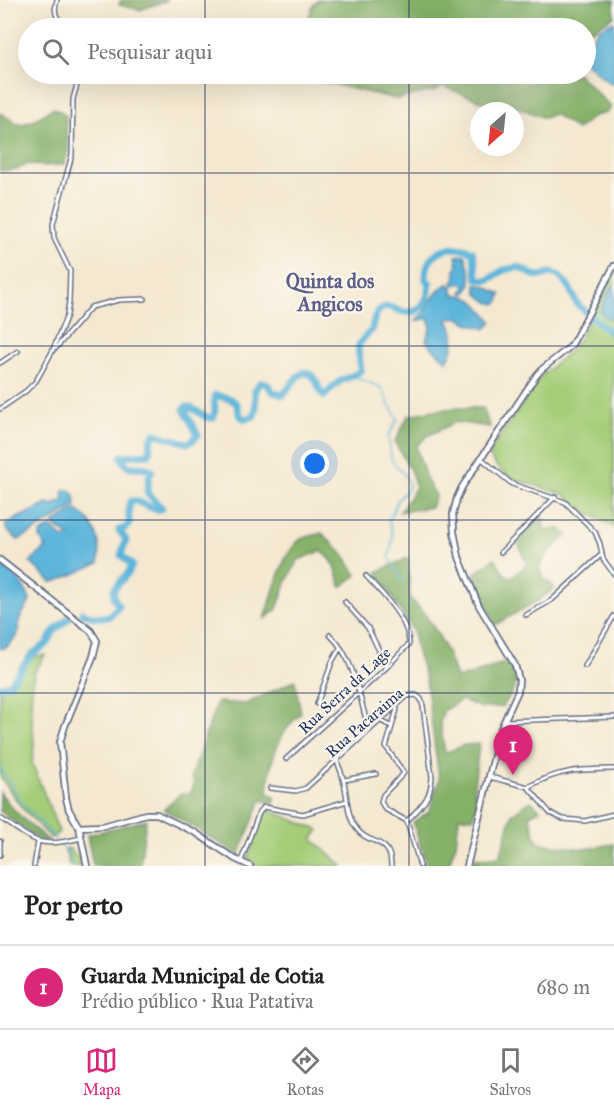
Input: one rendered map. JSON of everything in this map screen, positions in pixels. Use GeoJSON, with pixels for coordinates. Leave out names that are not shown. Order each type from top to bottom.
{"type":"FeatureCollection","features":[{"type":"Feature","properties":{"kind":"main road"},"geometry":{"type":"LineString","coordinates":[[467,866],[503,721],[518,691],[518,673],[475,598],[459,556],[453,514],[457,498],[541,370],[571,346],[614,266]]}},
{"type":"Feature","properties":{"kind":"main road"},"geometry":{"type":"LineString","coordinates":[[0,560],[91,631],[97,641],[60,742],[66,798],[69,810],[79,827],[87,866]]}},
{"type":"Feature","properties":{"kind":"main road"},"geometry":{"type":"LineString","coordinates":[[79,827],[103,826],[146,814],[157,814],[202,836],[250,866]]}},
{"type":"Feature","properties":{"kind":"street"},"geometry":{"type":"LineString","coordinates":[[57,0],[54,11],[58,18]]}},
{"type":"Feature","properties":{"kind":"street"},"geometry":{"type":"LineString","coordinates":[[0,409],[32,386],[52,352],[65,320],[69,302],[70,272],[68,262],[54,238],[53,224],[72,155],[73,99],[77,84]]}},
{"type":"Feature","properties":{"kind":"street"},"geometry":{"type":"LineString","coordinates":[[52,352],[91,307],[119,300],[145,298]]}},
{"type":"Feature","properties":{"kind":"street"},"geometry":{"type":"LineString","coordinates":[[0,363],[18,351]]}},
{"type":"Feature","properties":{"kind":"street"},"geometry":{"type":"LineString","coordinates":[[482,459],[512,484],[565,502],[595,532],[605,565],[614,574]]}},
{"type":"Feature","properties":{"kind":"street"},"geometry":{"type":"LineString","coordinates":[[501,552],[555,497]]}},
{"type":"Feature","properties":{"kind":"street"},"geometry":{"type":"LineString","coordinates":[[526,615],[552,600],[601,555]]}},
{"type":"Feature","properties":{"kind":"street","name":"Rua Serra da Lage"},"geometry":{"type":"LineString","coordinates":[[286,759],[407,647],[409,636],[391,603],[366,576]]}},
{"type":"Feature","properties":{"kind":"street"},"geometry":{"type":"LineString","coordinates":[[345,602],[368,628],[387,667]]}},
{"type":"Feature","properties":{"kind":"street"},"geometry":{"type":"LineString","coordinates":[[585,666],[612,626],[614,616]]}},
{"type":"Feature","properties":{"kind":"street"},"geometry":{"type":"LineString","coordinates":[[330,635],[340,648],[359,692],[369,731]]}},
{"type":"Feature","properties":{"kind":"street"},"geometry":{"type":"LineString","coordinates":[[317,704],[332,662],[340,648]]}},
{"type":"Feature","properties":{"kind":"street","name":"Rua Pacaraima"},"geometry":{"type":"LineString","coordinates":[[270,788],[301,790],[410,695],[416,695],[421,699],[432,777],[428,798],[407,821]]}},
{"type":"Feature","properties":{"kind":"street"},"geometry":{"type":"LineString","coordinates":[[398,706],[386,747],[404,773],[383,795],[381,802],[385,808],[407,821],[420,866]]}},
{"type":"Feature","properties":{"kind":"street"},"geometry":{"type":"LineString","coordinates":[[503,721],[614,717]]}},
{"type":"Feature","properties":{"kind":"street"},"geometry":{"type":"LineString","coordinates":[[381,721],[391,726]]}},
{"type":"Feature","properties":{"kind":"street"},"geometry":{"type":"LineString","coordinates":[[337,761],[356,829],[389,851],[391,866]]}},
{"type":"Feature","properties":{"kind":"street"},"geometry":{"type":"LineString","coordinates":[[528,787],[572,770],[614,769]]}},
{"type":"Feature","properties":{"kind":"street"},"geometry":{"type":"LineString","coordinates":[[344,780],[376,774]]}},
{"type":"Feature","properties":{"kind":"street"},"geometry":{"type":"LineString","coordinates":[[490,777],[528,787],[550,813],[563,819],[585,821],[614,814]]}},
{"type":"Feature","properties":{"kind":"street"},"geometry":{"type":"LineString","coordinates":[[241,862],[259,813],[264,807],[303,814],[347,801]]}},
{"type":"Feature","properties":{"kind":"street"},"geometry":{"type":"LineString","coordinates":[[0,818],[38,842],[54,843],[81,838]]}},
{"type":"Feature","properties":{"kind":"street"},"geometry":{"type":"LineString","coordinates":[[0,841],[0,855]]}},
{"type":"Feature","properties":{"kind":"street"},"geometry":{"type":"LineString","coordinates":[[34,866],[38,842]]}},
{"type":"Feature","properties":{"kind":"green space"},"geometry":{"type":"Polygon","coordinates":[[[121,0],[168,0],[140,10],[119,5],[121,0]]]}},
{"type":"Feature","properties":{"kind":"green space"},"geometry":{"type":"Polygon","coordinates":[[[318,0],[614,0],[614,16],[596,27],[596,18],[308,18],[313,5],[318,0]]]}},
{"type":"Feature","properties":{"kind":"green space"},"geometry":{"type":"Polygon","coordinates":[[[331,84],[588,84],[611,107],[606,113],[594,116],[577,130],[554,114],[544,118],[524,110],[524,102],[484,102],[442,86],[437,90],[397,99],[331,84]]]}},
{"type":"Feature","properties":{"kind":"green space"},"geometry":{"type":"Polygon","coordinates":[[[52,108],[66,116],[68,151],[64,164],[46,166],[28,164],[18,169],[0,171],[0,113],[21,124],[35,119],[52,108]]]}},
{"type":"Feature","properties":{"kind":"green space"},"geometry":{"type":"Polygon","coordinates":[[[614,272],[614,527],[581,509],[564,494],[511,478],[498,468],[490,457],[492,448],[540,377],[578,341],[614,272]]]}},
{"type":"Feature","properties":{"kind":"green space"},"geometry":{"type":"Polygon","coordinates":[[[455,408],[483,408],[490,427],[456,422],[427,436],[416,447],[427,481],[436,495],[431,507],[400,512],[416,487],[411,472],[395,442],[408,416],[455,408]]]}},
{"type":"Feature","properties":{"kind":"green space"},"geometry":{"type":"Polygon","coordinates":[[[543,518],[544,531],[558,528],[568,535],[546,555],[539,568],[543,577],[555,588],[495,625],[474,574],[495,558],[505,575],[511,577],[527,565],[518,542],[529,527],[543,518]]]}},
{"type":"Feature","properties":{"kind":"green space"},"geometry":{"type":"Polygon","coordinates":[[[322,533],[344,555],[357,575],[341,587],[337,571],[326,554],[321,551],[298,560],[286,583],[277,609],[265,619],[289,552],[303,538],[322,533]]]}},
{"type":"Feature","properties":{"kind":"green space"},"geometry":{"type":"Polygon","coordinates":[[[408,558],[410,598],[426,615],[438,635],[456,678],[507,662],[515,680],[513,690],[502,707],[482,708],[461,700],[444,710],[440,721],[445,753],[464,745],[479,744],[474,787],[477,804],[473,818],[459,817],[456,844],[448,866],[427,866],[413,822],[429,812],[439,779],[426,680],[413,631],[377,572],[408,558]]]}},
{"type":"Feature","properties":{"kind":"green space"},"geometry":{"type":"Polygon","coordinates":[[[45,655],[34,673],[31,701],[34,745],[32,763],[59,832],[51,838],[22,808],[0,776],[0,688],[12,686],[28,658],[45,655]]]}},
{"type":"Feature","properties":{"kind":"green space"},"geometry":{"type":"Polygon","coordinates":[[[295,680],[301,713],[280,740],[273,760],[268,793],[275,797],[274,804],[261,800],[239,855],[164,809],[180,794],[191,793],[194,782],[191,777],[217,702],[246,704],[295,680]]]}},
{"type":"Feature","properties":{"kind":"green space"},"geometry":{"type":"Polygon","coordinates":[[[0,792],[16,812],[49,841],[39,840],[0,811],[0,792]]]}},
{"type":"Feature","properties":{"kind":"green space"},"geometry":{"type":"Polygon","coordinates":[[[531,801],[540,810],[529,815],[538,843],[584,849],[614,844],[614,866],[474,866],[475,858],[500,857],[512,814],[531,801]]]}},
{"type":"Feature","properties":{"kind":"green space"},"geometry":{"type":"Polygon","coordinates":[[[266,809],[319,830],[312,839],[343,866],[259,866],[246,862],[266,809]]]}},
{"type":"Feature","properties":{"kind":"green space"},"geometry":{"type":"Polygon","coordinates":[[[146,820],[140,866],[93,866],[87,835],[146,820]]]}},
{"type":"Feature","properties":{"kind":"green space"},"geometry":{"type":"Polygon","coordinates":[[[68,848],[78,857],[82,866],[70,866],[65,851],[68,848]]]}},
{"type":"Feature","properties":{"kind":"water"},"geometry":{"type":"Polygon","coordinates":[[[614,21],[614,83],[608,82],[596,72],[596,32],[614,21]]]}},
{"type":"Feature","properties":{"kind":"water"},"geometry":{"type":"Polygon","coordinates":[[[465,255],[471,280],[465,294],[462,292],[466,286],[461,283],[455,285],[452,283],[456,277],[455,270],[458,265],[456,256],[465,255]]]}},
{"type":"Feature","properties":{"kind":"water"},"geometry":{"type":"Polygon","coordinates":[[[448,284],[453,287],[453,294],[472,299],[492,321],[486,329],[457,317],[447,319],[454,340],[447,361],[426,340],[431,327],[428,318],[416,321],[435,295],[448,284]]]}},
{"type":"Feature","properties":{"kind":"water"},"geometry":{"type":"Polygon","coordinates":[[[476,284],[501,294],[499,301],[496,304],[488,302],[477,293],[476,284]]]}},
{"type":"Feature","properties":{"kind":"water"},"geometry":{"type":"Polygon","coordinates":[[[614,285],[614,317],[609,319],[600,312],[614,285]]]}},
{"type":"Feature","properties":{"kind":"water"},"geometry":{"type":"Polygon","coordinates":[[[65,490],[70,490],[75,495],[76,506],[18,540],[7,530],[5,524],[47,504],[53,505],[64,500],[65,490]]]}},
{"type":"Feature","properties":{"kind":"water"},"geometry":{"type":"Polygon","coordinates":[[[74,510],[86,517],[95,530],[99,545],[99,563],[51,582],[30,562],[46,548],[40,534],[50,527],[63,538],[69,537],[53,524],[74,510]]]}},
{"type":"Feature","properties":{"kind":"water"},"geometry":{"type":"Polygon","coordinates":[[[0,565],[18,580],[26,590],[30,601],[19,620],[18,634],[7,647],[0,649],[0,565]]]}},
{"type":"Feature","properties":{"kind":"waterway"},"geometry":{"type":"LineString","coordinates":[[82,613],[95,617],[108,617],[119,606],[114,598],[114,589],[132,565],[121,555],[126,540],[119,530],[129,524],[131,501],[157,510],[162,508],[147,493],[152,471],[143,467],[131,467],[124,462],[121,456],[149,454],[151,439],[155,434],[187,443],[192,441],[198,435],[184,409],[190,408],[206,417],[213,418],[215,395],[231,399],[237,404],[240,416],[246,419],[254,416],[255,390],[260,383],[266,383],[273,392],[283,395],[297,377],[305,372],[313,376],[324,396],[339,382],[361,370],[359,344],[372,330],[380,309],[388,307],[413,312],[422,306],[428,295],[430,283],[426,280],[429,262],[439,252],[454,248],[472,251],[477,278],[481,280],[492,278],[504,270],[519,267],[533,275],[541,276],[550,273],[558,275],[569,287],[577,304],[614,336]]}},
{"type":"Feature","properties":{"kind":"waterway"},"geometry":{"type":"LineString","coordinates":[[353,376],[382,388],[398,419],[388,436],[392,461],[404,474],[409,487],[397,501],[389,521],[393,537],[389,557],[403,582]]}},
{"type":"Feature","properties":{"kind":"waterway"},"geometry":{"type":"LineString","coordinates":[[0,687],[11,683],[31,655],[47,644],[54,631],[69,618]]}},
{"type":"Feature","properties":{"kind":"waterway"},"geometry":{"type":"LineString","coordinates":[[0,767],[22,804],[56,840]]}},
{"type":"Feature","properties":{"kind":"waterway"},"geometry":{"type":"LineString","coordinates":[[61,845],[67,851],[72,866]]}},
{"type":"Feature","properties":{"kind":"place","name":"Guarda Municipal de Cotia"},"geometry":{"type":"Point","coordinates":[513,775]}},
{"type":"Feature","properties":{"kind":"district","name":"Quinta dos Angicos"},"geometry":{"type":"Point","coordinates":[330,292]}}]}
